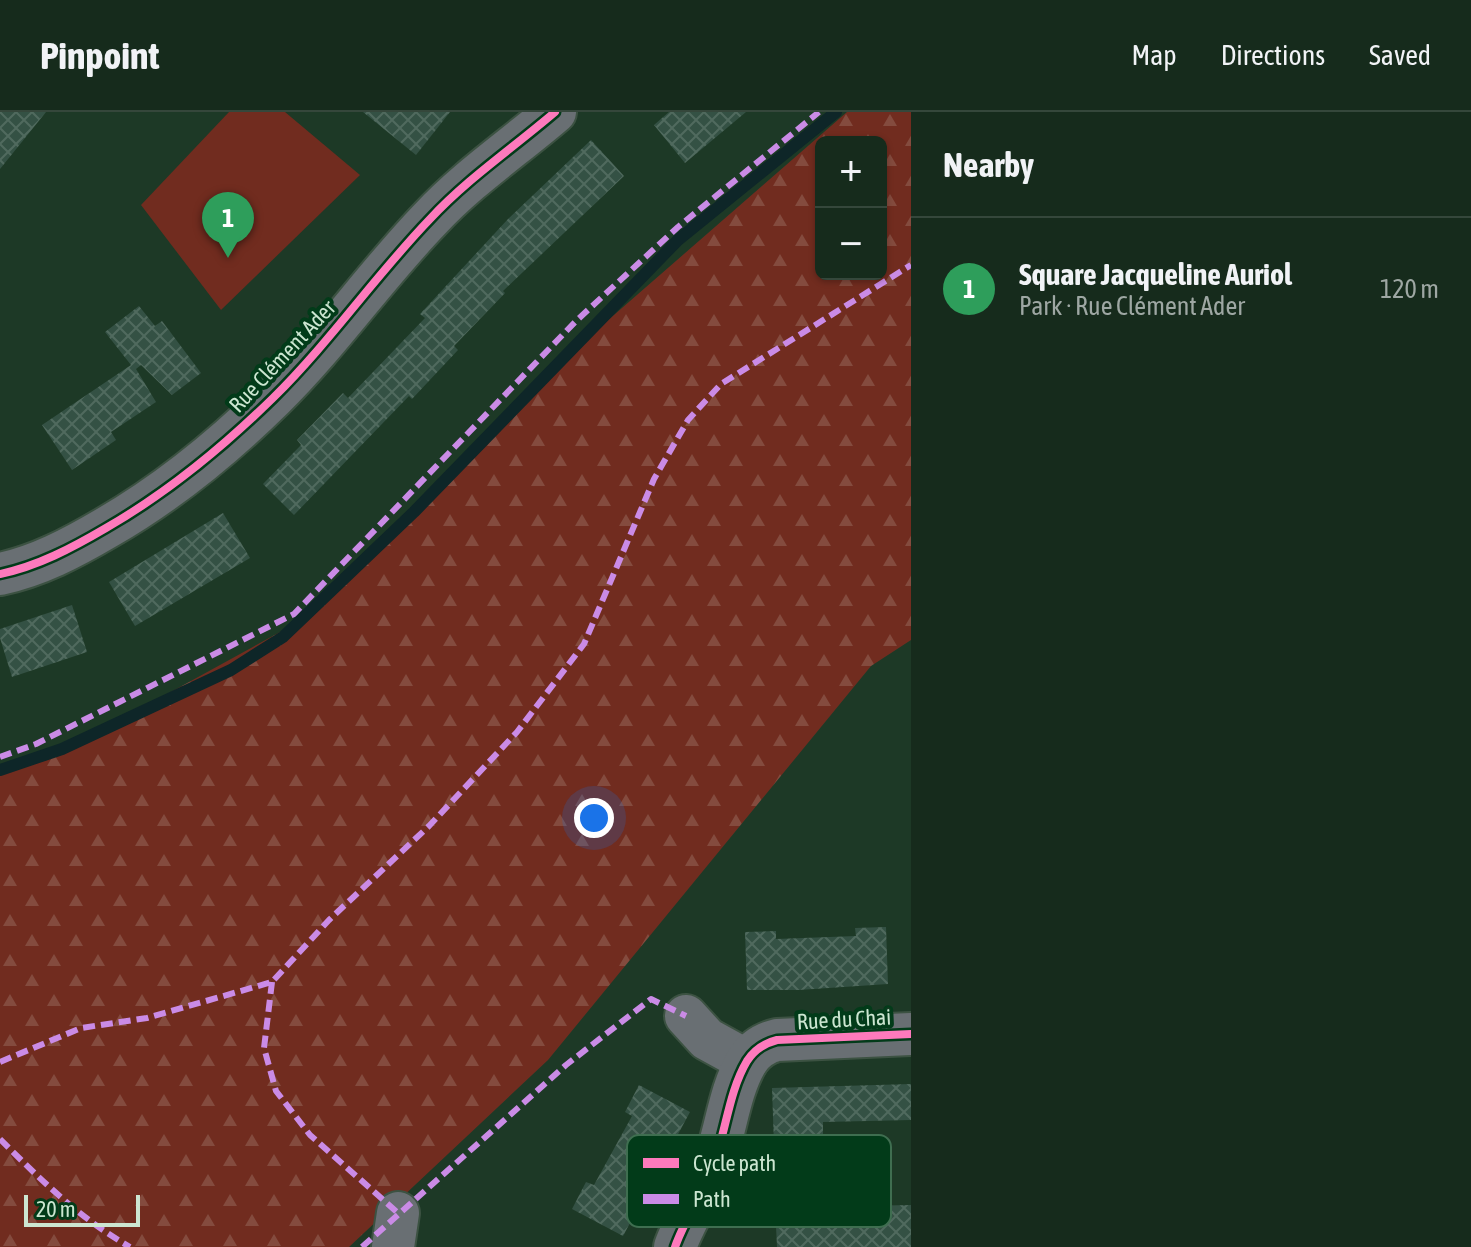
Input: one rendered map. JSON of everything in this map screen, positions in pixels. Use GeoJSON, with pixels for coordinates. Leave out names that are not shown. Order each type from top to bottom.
{"type":"FeatureCollection","features":[{"type":"Feature","properties":{"kind":"street","name":"Rue Clément Ader"},"geometry":{"type":"LineString","coordinates":[[0,574],[53,557],[125,517],[159,495],[221,446],[275,396],[429,219],[466,184],[555,112]]}},
{"type":"Feature","properties":{"kind":"street"},"geometry":{"type":"LineString","coordinates":[[686,1016],[707,1039],[747,1061],[723,1135]]}},
{"type":"Feature","properties":{"kind":"street","name":"Rue du Chai"},"geometry":{"type":"LineString","coordinates":[[747,1061],[761,1047],[777,1040],[911,1034]]}},
{"type":"Feature","properties":{"kind":"street"},"geometry":{"type":"LineString","coordinates":[[675,1247],[684,1227]]}},
{"type":"Feature","properties":{"kind":"green space"},"geometry":{"type":"Polygon","coordinates":[[[229,112],[285,112],[360,175],[221,310],[141,205],[229,112]]]}},
{"type":"Feature","properties":{"kind":"green space"},"geometry":{"type":"Polygon","coordinates":[[[847,112],[911,112],[911,640],[871,666],[548,1060],[349,1247],[0,1247],[0,774],[47,760],[302,620],[529,389],[815,140],[815,280],[887,280],[887,136],[819,136],[847,112]]]}},
{"type":"Feature","properties":{"kind":"building"},"geometry":{"type":"Polygon","coordinates":[[[0,112],[46,112],[0,169],[0,112]]]}},
{"type":"Feature","properties":{"kind":"building"},"geometry":{"type":"Polygon","coordinates":[[[363,112],[450,112],[416,155],[363,112]]]}},
{"type":"Feature","properties":{"kind":"building"},"geometry":{"type":"Polygon","coordinates":[[[669,112],[746,112],[685,163],[654,125],[669,112]]]}},
{"type":"Feature","properties":{"kind":"building"},"geometry":{"type":"Polygon","coordinates":[[[591,140],[624,176],[503,291],[505,293],[454,346],[458,350],[294,515],[263,484],[301,445],[297,440],[343,393],[348,398],[425,318],[420,314],[508,219],[591,140]]]}},
{"type":"Feature","properties":{"kind":"building"},"geometry":{"type":"Polygon","coordinates":[[[139,306],[155,326],[162,321],[201,373],[172,395],[141,365],[136,369],[156,402],[111,432],[116,440],[72,470],[42,425],[131,365],[105,332],[139,306]]]}},
{"type":"Feature","properties":{"kind":"building"},"geometry":{"type":"Polygon","coordinates":[[[223,513],[250,558],[135,626],[109,582],[223,513]]]}},
{"type":"Feature","properties":{"kind":"building"},"geometry":{"type":"Polygon","coordinates":[[[72,605],[87,652],[12,677],[0,629],[72,605]]]}},
{"type":"Feature","properties":{"kind":"building"},"geometry":{"type":"Polygon","coordinates":[[[886,927],[888,984],[747,990],[745,932],[776,931],[776,939],[856,936],[855,928],[886,927]]]}},
{"type":"Feature","properties":{"kind":"building"},"geometry":{"type":"Polygon","coordinates":[[[911,1084],[911,1120],[823,1122],[823,1135],[774,1135],[772,1088],[911,1084]]]}},
{"type":"Feature","properties":{"kind":"building"},"geometry":{"type":"Polygon","coordinates":[[[639,1085],[690,1112],[678,1135],[627,1135],[628,1227],[623,1236],[572,1209],[586,1182],[594,1185],[632,1116],[625,1112],[639,1085]]]}},
{"type":"Feature","properties":{"kind":"building"},"geometry":{"type":"Polygon","coordinates":[[[891,1205],[911,1205],[911,1247],[777,1247],[776,1227],[891,1227],[891,1205]]]}},
{"type":"Feature","properties":{"kind":"waterway"},"geometry":{"type":"LineString","coordinates":[[0,770],[62,749],[231,670],[283,637],[414,512],[678,240],[836,112]]}},
{"type":"Feature","properties":{"kind":"marked path"},"geometry":{"type":"LineString","coordinates":[[0,757],[36,744],[294,614],[576,321],[678,227],[819,112]]}},
{"type":"Feature","properties":{"kind":"marked path"},"geometry":{"type":"LineString","coordinates":[[0,1062],[81,1028],[147,1018],[272,982],[329,920],[429,826],[517,732],[584,644],[654,479],[688,420],[721,384],[911,265]]}},
{"type":"Feature","properties":{"kind":"marked path"},"geometry":{"type":"LineString","coordinates":[[272,982],[264,1048],[276,1091],[310,1135],[398,1213]]}},
{"type":"Feature","properties":{"kind":"marked path"},"geometry":{"type":"LineString","coordinates":[[362,1247],[566,1065],[651,999],[686,1016]]}},
{"type":"Feature","properties":{"kind":"marked path"},"geometry":{"type":"LineString","coordinates":[[0,1139],[77,1211],[130,1247]]}},
{"type":"Feature","properties":{"kind":"cycle path"},"geometry":{"type":"LineString","coordinates":[[0,574],[41,561],[93,535],[151,500],[214,451],[294,377],[444,204],[555,112]]}},
{"type":"Feature","properties":{"kind":"cycle path"},"geometry":{"type":"LineString","coordinates":[[722,1135],[741,1073],[756,1050],[764,1045],[777,1040],[911,1034]]}},
{"type":"Feature","properties":{"kind":"cycle path"},"geometry":{"type":"LineString","coordinates":[[675,1247],[684,1227]]}},
{"type":"Feature","properties":{"kind":"place","name":"Square Jacqueline Auriol"},"geometry":{"type":"Point","coordinates":[228,258]}}]}
